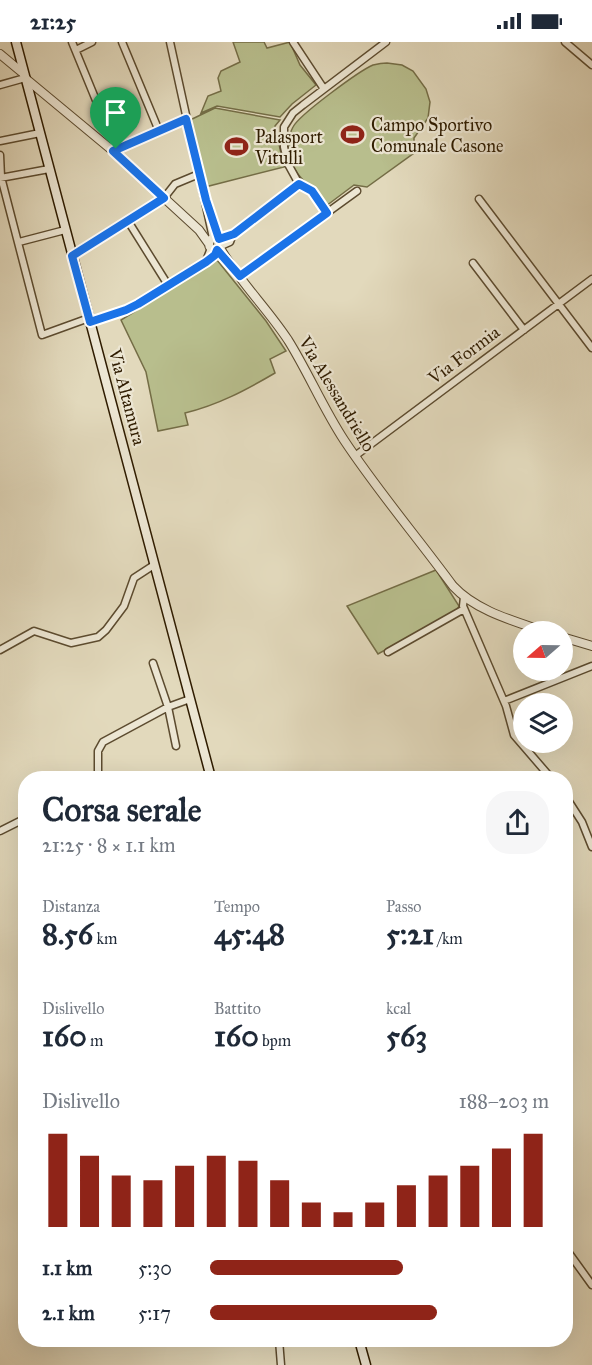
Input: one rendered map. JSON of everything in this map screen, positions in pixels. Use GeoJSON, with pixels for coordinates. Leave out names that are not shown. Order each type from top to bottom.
{"type":"FeatureCollection","features":[{"type":"Feature","properties":{"kind":"main road","name":"Via Altamura"},"geometry":{"type":"LineString","coordinates":[[16,42],[209,771]]}},
{"type":"Feature","properties":{"kind":"main road"},"geometry":{"type":"LineString","coordinates":[[361,1347],[366,1365]]}},
{"type":"Feature","properties":{"kind":"street"},"geometry":{"type":"LineString","coordinates":[[72,42],[115,150],[186,119]]}},
{"type":"Feature","properties":{"kind":"street"},"geometry":{"type":"LineString","coordinates":[[76,50],[92,42]]}},
{"type":"Feature","properties":{"kind":"street"},"geometry":{"type":"LineString","coordinates":[[122,42],[159,131]]}},
{"type":"Feature","properties":{"kind":"street"},"geometry":{"type":"LineString","coordinates":[[170,42],[216,245]]}},
{"type":"Feature","properties":{"kind":"street"},"geometry":{"type":"LineString","coordinates":[[293,42],[324,89]]}},
{"type":"Feature","properties":{"kind":"street"},"geometry":{"type":"LineString","coordinates":[[327,213],[312,191],[299,184],[286,157],[284,127],[293,113],[386,42]]}},
{"type":"Feature","properties":{"kind":"street"},"geometry":{"type":"LineString","coordinates":[[565,42],[592,65]]}},
{"type":"Feature","properties":{"kind":"street","name":"Via Alessandriello"},"geometry":{"type":"LineString","coordinates":[[0,54],[115,150],[216,245],[222,258],[240,276],[289,342],[332,422],[355,456],[453,586],[464,597]]}},
{"type":"Feature","properties":{"kind":"street"},"geometry":{"type":"LineString","coordinates":[[0,85],[24,76]]}},
{"type":"Feature","properties":{"kind":"street"},"geometry":{"type":"LineString","coordinates":[[0,141],[40,133]]}},
{"type":"Feature","properties":{"kind":"street"},"geometry":{"type":"LineString","coordinates":[[0,155],[1,178],[42,334],[126,310],[206,262],[216,245],[299,184]]}},
{"type":"Feature","properties":{"kind":"street"},"geometry":{"type":"LineString","coordinates":[[1,178],[49,169]]}},
{"type":"Feature","properties":{"kind":"street"},"geometry":{"type":"LineString","coordinates":[[72,256],[164,198],[176,184],[199,174]]}},
{"type":"Feature","properties":{"kind":"street"},"geometry":{"type":"LineString","coordinates":[[240,276],[357,191]]}},
{"type":"Feature","properties":{"kind":"street"},"geometry":{"type":"LineString","coordinates":[[479,199],[592,348]]}},
{"type":"Feature","properties":{"kind":"street"},"geometry":{"type":"LineString","coordinates":[[128,221],[168,285]]}},
{"type":"Feature","properties":{"kind":"street"},"geometry":{"type":"LineString","coordinates":[[19,242],[65,230]]}},
{"type":"Feature","properties":{"kind":"street"},"geometry":{"type":"LineString","coordinates":[[473,263],[524,330]]}},
{"type":"Feature","properties":{"kind":"street","name":"Via Formia"},"geometry":{"type":"LineString","coordinates":[[355,456],[592,279]]}},
{"type":"Feature","properties":{"kind":"street"},"geometry":{"type":"LineString","coordinates":[[0,650],[34,631],[71,643],[98,637],[124,606],[134,578],[154,565]]}},
{"type":"Feature","properties":{"kind":"street"},"geometry":{"type":"LineString","coordinates":[[514,621],[464,597],[464,609],[504,701],[511,728],[517,740],[545,771]]}},
{"type":"Feature","properties":{"kind":"street"},"geometry":{"type":"LineString","coordinates":[[388,652],[464,609]]}},
{"type":"Feature","properties":{"kind":"street"},"geometry":{"type":"LineString","coordinates":[[573,640],[592,646]]}},
{"type":"Feature","properties":{"kind":"street"},"geometry":{"type":"LineString","coordinates":[[153,663],[168,707],[176,746]]}},
{"type":"Feature","properties":{"kind":"street"},"geometry":{"type":"LineString","coordinates":[[504,701],[592,666]]}},
{"type":"Feature","properties":{"kind":"street"},"geometry":{"type":"LineString","coordinates":[[98,771],[98,751],[104,742],[168,707],[190,699]]}},
{"type":"Feature","properties":{"kind":"street"},"geometry":{"type":"LineString","coordinates":[[573,808],[582,822],[592,847]]}},
{"type":"Feature","properties":{"kind":"street"},"geometry":{"type":"LineString","coordinates":[[0,831],[18,822]]}},
{"type":"Feature","properties":{"kind":"street"},"geometry":{"type":"LineString","coordinates":[[573,1259],[592,1285]]}},
{"type":"Feature","properties":{"kind":"street"},"geometry":{"type":"LineString","coordinates":[[280,1347],[281,1365]]}},
{"type":"Feature","properties":{"kind":"green space"},"geometry":{"type":"Polygon","coordinates":[[[233,42],[264,42],[267,48],[290,42],[300,65],[316,85],[280,117],[217,106],[201,113],[208,96],[221,91],[218,78],[221,71],[240,62],[233,42]]]}},
{"type":"Feature","properties":{"kind":"green space","name":"Campo Sportivo Comunale Casone"},"geometry":{"type":"Polygon","coordinates":[[[387,63],[402,65],[413,71],[426,89],[430,102],[428,118],[414,138],[414,153],[367,187],[354,185],[326,206],[293,166],[289,147],[291,131],[306,113],[343,84],[373,65],[387,63]]]}},
{"type":"Feature","properties":{"kind":"green space","name":"Palasport Vitulli"},"geometry":{"type":"Polygon","coordinates":[[[215,108],[280,120],[275,126],[284,167],[205,187],[188,121],[215,108]]]}},
{"type":"Feature","properties":{"kind":"green space"},"geometry":{"type":"Polygon","coordinates":[[[217,260],[266,321],[286,351],[270,359],[275,373],[232,396],[185,413],[188,425],[158,431],[146,372],[121,320],[217,260]]]}},
{"type":"Feature","properties":{"kind":"green space"},"geometry":{"type":"Polygon","coordinates":[[[436,570],[459,606],[457,610],[378,654],[347,606],[436,570]]]}},
{"type":"Feature","properties":{"kind":"place","name":"Campo Sportivo Comunale Casone"},"geometry":{"type":"Point","coordinates":[353,135]}},
{"type":"Feature","properties":{"kind":"place","name":"Palasport Vitulli"},"geometry":{"type":"Point","coordinates":[237,147]}},
{"type":"Feature","properties":{"kind":"route"},"geometry":{"type":"LineString","coordinates":[[186,119],[206,200],[219,239],[234,234],[299,184],[312,191],[327,213],[240,276],[217,250],[215,255],[206,262],[138,304],[114,315],[90,322],[72,256],[164,198],[113,151],[116,149],[186,119]]}}]}
